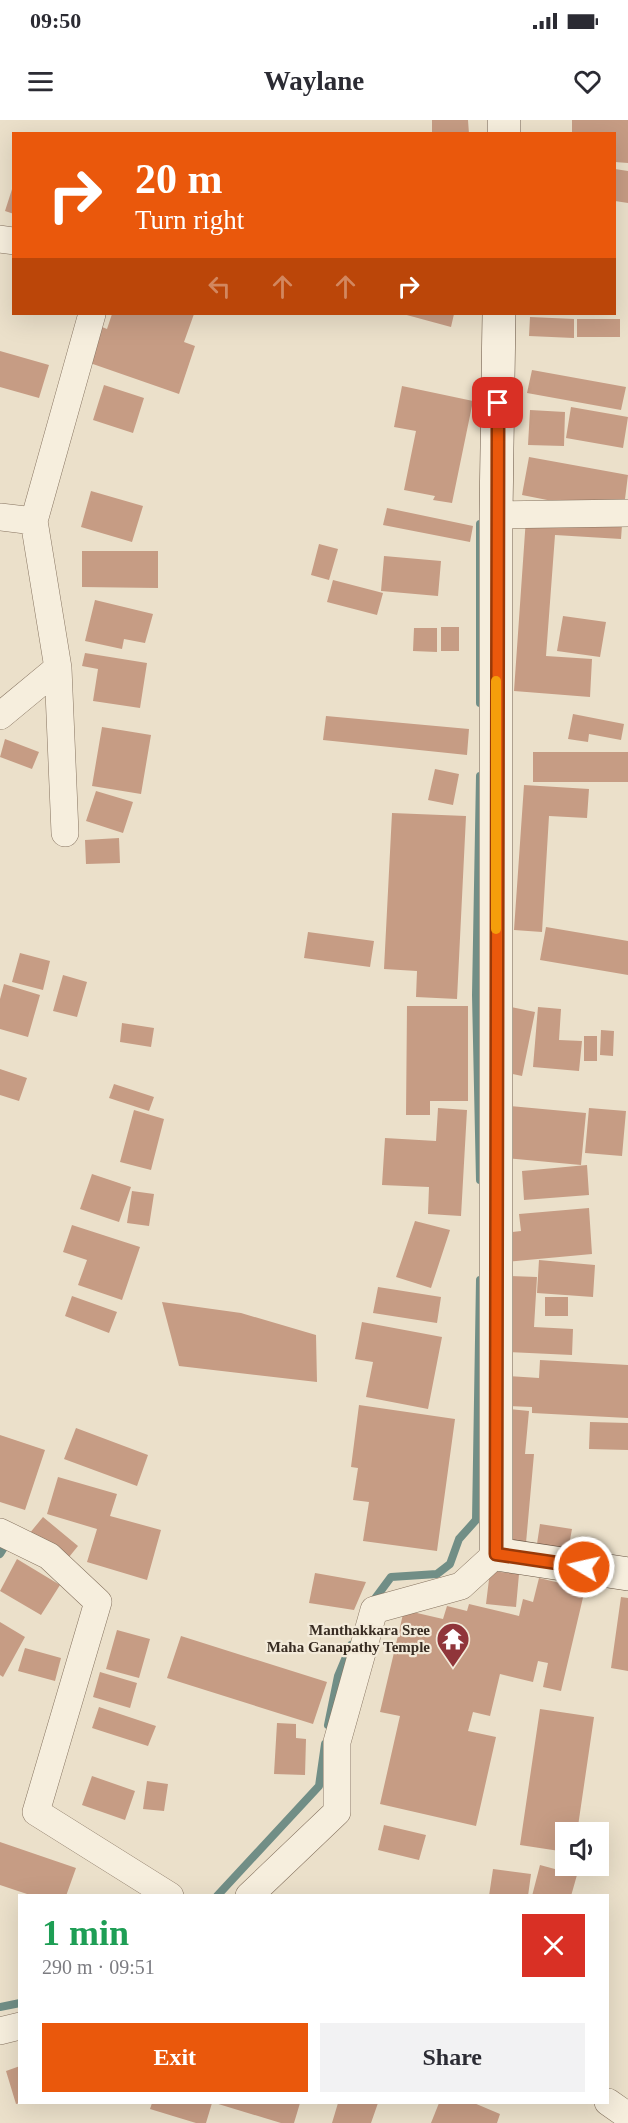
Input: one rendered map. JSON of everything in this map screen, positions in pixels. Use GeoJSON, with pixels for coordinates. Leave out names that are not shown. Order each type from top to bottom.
{"type":"FeatureCollection","features":[{"type":"Feature","properties":{"kind":"street"},"geometry":{"type":"LineString","coordinates":[[64,833],[58,668],[34,521],[92,315]]}},
{"type":"Feature","properties":{"kind":"street"},"geometry":{"type":"LineString","coordinates":[[251,1894],[337,1812],[337,1742],[374,1610],[461,1586],[496,1554],[496,515],[499,315]]}},
{"type":"Feature","properties":{"kind":"street"},"geometry":{"type":"LineString","coordinates":[[496,515],[628,513]]}},
{"type":"Feature","properties":{"kind":"street"},"geometry":{"type":"LineString","coordinates":[[0,517],[34,521]]}},
{"type":"Feature","properties":{"kind":"street"},"geometry":{"type":"LineString","coordinates":[[0,717],[58,668]]}},
{"type":"Feature","properties":{"kind":"street"},"geometry":{"type":"LineString","coordinates":[[0,1532],[50,1556],[98,1602],[36,1812],[167,1894]]}},
{"type":"Feature","properties":{"kind":"street"},"geometry":{"type":"LineString","coordinates":[[496,1554],[628,1574]]}},
{"type":"Feature","properties":{"kind":"street"},"geometry":{"type":"LineString","coordinates":[[0,2031],[18,2026]]}},
{"type":"Feature","properties":{"kind":"street"},"geometry":{"type":"LineString","coordinates":[[609,2103],[628,2116]]}},
{"type":"Feature","properties":{"kind":"building"},"geometry":{"type":"Polygon","coordinates":[[[432,120],[468,120],[469,132],[432,132],[432,120]]]}},
{"type":"Feature","properties":{"kind":"building"},"geometry":{"type":"Polygon","coordinates":[[[572,120],[628,120],[628,163],[616,162],[616,132],[572,132],[572,120]]]}},
{"type":"Feature","properties":{"kind":"building"},"geometry":{"type":"Polygon","coordinates":[[[616,169],[628,171],[628,203],[616,201],[616,169]]]}},
{"type":"Feature","properties":{"kind":"building"},"geometry":{"type":"Polygon","coordinates":[[[12,189],[12,213],[5,211],[12,189]]]}},
{"type":"Feature","properties":{"kind":"building"},"geometry":{"type":"Polygon","coordinates":[[[112,315],[194,315],[184,342],[195,346],[179,394],[90,363],[102,327],[107,329],[112,315]]]}},
{"type":"Feature","properties":{"kind":"building"},"geometry":{"type":"Polygon","coordinates":[[[407,315],[454,315],[451,327],[407,315]]]}},
{"type":"Feature","properties":{"kind":"building"},"geometry":{"type":"Polygon","coordinates":[[[530,317],[574,319],[574,338],[529,336],[530,317]]]}},
{"type":"Feature","properties":{"kind":"building"},"geometry":{"type":"Polygon","coordinates":[[[577,319],[620,319],[620,337],[577,337],[577,319]]]}},
{"type":"Feature","properties":{"kind":"building"},"geometry":{"type":"Polygon","coordinates":[[[0,351],[49,365],[39,398],[0,387],[0,351]]]}},
{"type":"Feature","properties":{"kind":"building"},"geometry":{"type":"Polygon","coordinates":[[[532,370],[626,387],[621,410],[527,393],[532,370]]]}},
{"type":"Feature","properties":{"kind":"building"},"geometry":{"type":"Polygon","coordinates":[[[104,385],[144,398],[133,433],[93,420],[104,385]]]}},
{"type":"Feature","properties":{"kind":"building"},"geometry":{"type":"Polygon","coordinates":[[[402,386],[473,401],[452,503],[433,500],[435,496],[404,490],[416,431],[394,427],[402,386]]]}},
{"type":"Feature","properties":{"kind":"building"},"geometry":{"type":"Polygon","coordinates":[[[571,407],[628,417],[623,448],[566,438],[571,407]]]}},
{"type":"Feature","properties":{"kind":"building"},"geometry":{"type":"Polygon","coordinates":[[[530,410],[565,412],[564,446],[528,445],[530,410]]]}},
{"type":"Feature","properties":{"kind":"building"},"geometry":{"type":"Polygon","coordinates":[[[529,457],[628,475],[623,515],[522,495],[529,457]]]}},
{"type":"Feature","properties":{"kind":"building"},"geometry":{"type":"Polygon","coordinates":[[[91,491],[143,506],[132,542],[81,527],[91,491]]]}},
{"type":"Feature","properties":{"kind":"building"},"geometry":{"type":"Polygon","coordinates":[[[387,508],[473,526],[470,542],[383,525],[387,508]]]}},
{"type":"Feature","properties":{"kind":"building"},"geometry":{"type":"Polygon","coordinates":[[[526,518],[622,525],[621,539],[555,535],[546,656],[592,659],[590,697],[514,691],[526,518]]]}},
{"type":"Feature","properties":{"kind":"building"},"geometry":{"type":"Polygon","coordinates":[[[319,544],[338,549],[329,580],[311,575],[319,544]]]}},
{"type":"Feature","properties":{"kind":"building"},"geometry":{"type":"Polygon","coordinates":[[[82,551],[158,551],[158,588],[82,587],[82,551]]]}},
{"type":"Feature","properties":{"kind":"building"},"geometry":{"type":"Polygon","coordinates":[[[384,556],[441,561],[438,596],[381,591],[384,556]]]}},
{"type":"Feature","properties":{"kind":"building"},"geometry":{"type":"Polygon","coordinates":[[[333,580],[383,593],[377,615],[327,602],[333,580]]]}},
{"type":"Feature","properties":{"kind":"building"},"geometry":{"type":"Polygon","coordinates":[[[95,600],[153,614],[145,643],[124,639],[122,649],[85,641],[95,600]]]}},
{"type":"Feature","properties":{"kind":"building"},"geometry":{"type":"Polygon","coordinates":[[[563,616],[606,622],[600,657],[557,651],[563,616]]]}},
{"type":"Feature","properties":{"kind":"building"},"geometry":{"type":"Polygon","coordinates":[[[441,627],[459,627],[459,651],[441,651],[441,627]]]}},
{"type":"Feature","properties":{"kind":"building"},"geometry":{"type":"Polygon","coordinates":[[[414,628],[437,628],[437,652],[413,651],[414,628]]]}},
{"type":"Feature","properties":{"kind":"building"},"geometry":{"type":"Polygon","coordinates":[[[85,653],[147,663],[140,708],[93,701],[98,669],[82,666],[85,653]]]}},
{"type":"Feature","properties":{"kind":"building"},"geometry":{"type":"Polygon","coordinates":[[[573,714],[624,724],[621,740],[589,734],[588,742],[568,739],[573,714]]]}},
{"type":"Feature","properties":{"kind":"building"},"geometry":{"type":"Polygon","coordinates":[[[326,716],[469,729],[467,755],[323,740],[326,716]]]}},
{"type":"Feature","properties":{"kind":"building"},"geometry":{"type":"Polygon","coordinates":[[[102,727],[151,735],[141,794],[92,786],[102,727]]]}},
{"type":"Feature","properties":{"kind":"building"},"geometry":{"type":"Polygon","coordinates":[[[5,739],[39,752],[32,769],[0,757],[5,739]]]}},
{"type":"Feature","properties":{"kind":"building"},"geometry":{"type":"Polygon","coordinates":[[[533,752],[628,752],[628,782],[533,782],[533,752]]]}},
{"type":"Feature","properties":{"kind":"building"},"geometry":{"type":"Polygon","coordinates":[[[435,769],[459,774],[453,805],[428,800],[435,769]]]}},
{"type":"Feature","properties":{"kind":"building"},"geometry":{"type":"Polygon","coordinates":[[[524,785],[589,789],[587,818],[549,816],[542,932],[514,930],[524,785]]]}},
{"type":"Feature","properties":{"kind":"building"},"geometry":{"type":"Polygon","coordinates":[[[96,791],[133,802],[123,833],[86,821],[96,791]]]}},
{"type":"Feature","properties":{"kind":"building"},"geometry":{"type":"Polygon","coordinates":[[[392,813],[466,816],[457,999],[416,997],[417,971],[384,969],[392,813]]]}},
{"type":"Feature","properties":{"kind":"building"},"geometry":{"type":"Polygon","coordinates":[[[119,838],[120,863],[86,864],[85,840],[119,838]]]}},
{"type":"Feature","properties":{"kind":"building"},"geometry":{"type":"Polygon","coordinates":[[[546,927],[628,941],[628,975],[540,960],[546,927]]]}},
{"type":"Feature","properties":{"kind":"building"},"geometry":{"type":"Polygon","coordinates":[[[308,932],[374,941],[370,967],[304,958],[308,932]]]}},
{"type":"Feature","properties":{"kind":"building"},"geometry":{"type":"Polygon","coordinates":[[[20,953],[50,961],[43,990],[12,982],[20,953]]]}},
{"type":"Feature","properties":{"kind":"building"},"geometry":{"type":"Polygon","coordinates":[[[63,975],[87,982],[77,1017],[53,1011],[63,975]]]}},
{"type":"Feature","properties":{"kind":"building"},"geometry":{"type":"Polygon","coordinates":[[[4,984],[40,995],[28,1037],[0,1029],[0,999],[4,984]]]}},
{"type":"Feature","properties":{"kind":"building"},"geometry":{"type":"Polygon","coordinates":[[[407,1006],[468,1006],[468,1101],[430,1101],[430,1115],[406,1115],[407,1006]]]}},
{"type":"Feature","properties":{"kind":"building"},"geometry":{"type":"Polygon","coordinates":[[[511,1007],[535,1012],[522,1076],[498,1071],[511,1007]]]}},
{"type":"Feature","properties":{"kind":"building"},"geometry":{"type":"Polygon","coordinates":[[[538,1007],[561,1009],[559,1040],[582,1041],[579,1071],[533,1067],[538,1007]]]}},
{"type":"Feature","properties":{"kind":"building"},"geometry":{"type":"Polygon","coordinates":[[[122,1023],[154,1028],[151,1047],[120,1042],[122,1023]]]}},
{"type":"Feature","properties":{"kind":"building"},"geometry":{"type":"Polygon","coordinates":[[[601,1030],[614,1031],[613,1056],[600,1055],[601,1030]]]}},
{"type":"Feature","properties":{"kind":"building"},"geometry":{"type":"Polygon","coordinates":[[[584,1036],[597,1036],[597,1061],[584,1061],[584,1036]]]}},
{"type":"Feature","properties":{"kind":"building"},"geometry":{"type":"Polygon","coordinates":[[[0,1069],[27,1078],[19,1101],[0,1095],[0,1069]]]}},
{"type":"Feature","properties":{"kind":"building"},"geometry":{"type":"Polygon","coordinates":[[[114,1084],[154,1097],[149,1111],[109,1098],[114,1084]]]}},
{"type":"Feature","properties":{"kind":"building"},"geometry":{"type":"Polygon","coordinates":[[[510,1106],[586,1113],[581,1165],[505,1158],[510,1106]]]}},
{"type":"Feature","properties":{"kind":"building"},"geometry":{"type":"Polygon","coordinates":[[[438,1108],[467,1110],[461,1216],[428,1214],[429,1187],[382,1185],[385,1138],[436,1141],[438,1108]]]}},
{"type":"Feature","properties":{"kind":"building"},"geometry":{"type":"Polygon","coordinates":[[[589,1108],[626,1111],[622,1156],[585,1153],[589,1108]]]}},
{"type":"Feature","properties":{"kind":"building"},"geometry":{"type":"Polygon","coordinates":[[[134,1110],[164,1119],[151,1170],[120,1162],[134,1110]]]}},
{"type":"Feature","properties":{"kind":"building"},"geometry":{"type":"Polygon","coordinates":[[[587,1165],[589,1195],[524,1200],[522,1171],[587,1165]]]}},
{"type":"Feature","properties":{"kind":"building"},"geometry":{"type":"Polygon","coordinates":[[[92,1174],[131,1187],[119,1222],[80,1209],[92,1174]]]}},
{"type":"Feature","properties":{"kind":"building"},"geometry":{"type":"Polygon","coordinates":[[[132,1191],[154,1194],[149,1226],[127,1223],[132,1191]]]}},
{"type":"Feature","properties":{"kind":"building"},"geometry":{"type":"Polygon","coordinates":[[[589,1208],[592,1254],[506,1262],[503,1233],[521,1231],[519,1214],[589,1208]]]}},
{"type":"Feature","properties":{"kind":"building"},"geometry":{"type":"Polygon","coordinates":[[[415,1221],[450,1230],[431,1288],[396,1277],[415,1221]]]}},
{"type":"Feature","properties":{"kind":"building"},"geometry":{"type":"Polygon","coordinates":[[[72,1225],[140,1247],[122,1300],[78,1285],[87,1260],[63,1252],[72,1225]]]}},
{"type":"Feature","properties":{"kind":"building"},"geometry":{"type":"Polygon","coordinates":[[[539,1260],[595,1265],[593,1297],[537,1293],[539,1260]]]}},
{"type":"Feature","properties":{"kind":"building"},"geometry":{"type":"Polygon","coordinates":[[[510,1276],[537,1277],[534,1327],[573,1329],[572,1355],[506,1352],[510,1276]]]}},
{"type":"Feature","properties":{"kind":"building"},"geometry":{"type":"Polygon","coordinates":[[[378,1287],[441,1297],[437,1323],[373,1313],[378,1287]]]}},
{"type":"Feature","properties":{"kind":"building"},"geometry":{"type":"Polygon","coordinates":[[[72,1296],[117,1312],[109,1333],[65,1316],[72,1296]]]}},
{"type":"Feature","properties":{"kind":"building"},"geometry":{"type":"Polygon","coordinates":[[[545,1297],[568,1297],[568,1316],[545,1316],[545,1297]]]}},
{"type":"Feature","properties":{"kind":"building"},"geometry":{"type":"Polygon","coordinates":[[[162,1302],[241,1313],[316,1335],[317,1382],[179,1366],[162,1302]]]}},
{"type":"Feature","properties":{"kind":"building"},"geometry":{"type":"Polygon","coordinates":[[[362,1322],[442,1337],[428,1409],[366,1397],[373,1362],[355,1359],[362,1322]]]}},
{"type":"Feature","properties":{"kind":"building"},"geometry":{"type":"Polygon","coordinates":[[[540,1360],[628,1365],[628,1418],[532,1413],[532,1407],[507,1406],[508,1376],[539,1378],[540,1360]]]}},
{"type":"Feature","properties":{"kind":"building"},"geometry":{"type":"Polygon","coordinates":[[[359,1405],[455,1419],[437,1551],[363,1541],[369,1502],[353,1500],[358,1468],[351,1467],[359,1405]]]}},
{"type":"Feature","properties":{"kind":"building"},"geometry":{"type":"Polygon","coordinates":[[[509,1409],[529,1411],[525,1454],[534,1454],[525,1554],[496,1551],[509,1409]]]}},
{"type":"Feature","properties":{"kind":"building"},"geometry":{"type":"Polygon","coordinates":[[[590,1422],[628,1423],[628,1450],[589,1449],[590,1422]]]}},
{"type":"Feature","properties":{"kind":"building"},"geometry":{"type":"Polygon","coordinates":[[[76,1428],[148,1455],[137,1486],[64,1459],[76,1428]]]}},
{"type":"Feature","properties":{"kind":"building"},"geometry":{"type":"Polygon","coordinates":[[[0,1435],[45,1450],[25,1510],[0,1502],[0,1435]]]}},
{"type":"Feature","properties":{"kind":"building"},"geometry":{"type":"Polygon","coordinates":[[[58,1477],[117,1494],[110,1516],[161,1530],[147,1580],[87,1562],[97,1529],[47,1514],[58,1477]]]}},
{"type":"Feature","properties":{"kind":"building"},"geometry":{"type":"Polygon","coordinates":[[[43,1517],[78,1546],[65,1562],[29,1534],[43,1517]]]}},
{"type":"Feature","properties":{"kind":"building"},"geometry":{"type":"Polygon","coordinates":[[[540,1524],[572,1529],[566,1562],[535,1557],[540,1524]]]}},
{"type":"Feature","properties":{"kind":"building"},"geometry":{"type":"Polygon","coordinates":[[[17,1559],[60,1585],[41,1615],[0,1591],[17,1559]]]}},
{"type":"Feature","properties":{"kind":"building"},"geometry":{"type":"Polygon","coordinates":[[[490,1571],[519,1574],[516,1607],[486,1604],[490,1571]]]}},
{"type":"Feature","properties":{"kind":"building"},"geometry":{"type":"Polygon","coordinates":[[[315,1573],[366,1582],[354,1610],[309,1603],[315,1573]]]}},
{"type":"Feature","properties":{"kind":"building"},"geometry":{"type":"Polygon","coordinates":[[[539,1578],[585,1589],[561,1691],[543,1687],[548,1663],[538,1661],[533,1682],[500,1674],[490,1716],[473,1712],[468,1731],[496,1737],[476,1826],[380,1804],[400,1716],[380,1712],[404,1610],[443,1619],[447,1606],[467,1611],[469,1604],[519,1616],[523,1599],[533,1602],[539,1578]]]}},
{"type":"Feature","properties":{"kind":"building"},"geometry":{"type":"Polygon","coordinates":[[[621,1597],[628,1598],[628,1671],[611,1668],[621,1597]]]}},
{"type":"Feature","properties":{"kind":"building"},"geometry":{"type":"Polygon","coordinates":[[[0,1622],[25,1637],[3,1677],[0,1675],[0,1622]]]}},
{"type":"Feature","properties":{"kind":"building"},"geometry":{"type":"Polygon","coordinates":[[[117,1630],[150,1639],[139,1678],[106,1669],[117,1630]]]}},
{"type":"Feature","properties":{"kind":"building"},"geometry":{"type":"Polygon","coordinates":[[[181,1636],[327,1682],[313,1724],[167,1678],[181,1636]]]}},
{"type":"Feature","properties":{"kind":"building"},"geometry":{"type":"Polygon","coordinates":[[[25,1648],[61,1658],[55,1681],[18,1671],[25,1648]]]}},
{"type":"Feature","properties":{"kind":"building"},"geometry":{"type":"Polygon","coordinates":[[[100,1672],[137,1683],[130,1708],[93,1697],[100,1672]]]}},
{"type":"Feature","properties":{"kind":"building"},"geometry":{"type":"Polygon","coordinates":[[[99,1707],[156,1726],[148,1746],[92,1728],[99,1707]]]}},
{"type":"Feature","properties":{"kind":"building"},"geometry":{"type":"Polygon","coordinates":[[[540,1709],[594,1717],[579,1822],[555,1822],[555,1850],[520,1845],[540,1709]]]}},
{"type":"Feature","properties":{"kind":"building"},"geometry":{"type":"Polygon","coordinates":[[[277,1723],[296,1724],[296,1738],[306,1739],[305,1775],[274,1774],[277,1723]]]}},
{"type":"Feature","properties":{"kind":"building"},"geometry":{"type":"Polygon","coordinates":[[[92,1776],[135,1791],[125,1820],[82,1805],[92,1776]]]}},
{"type":"Feature","properties":{"kind":"building"},"geometry":{"type":"Polygon","coordinates":[[[147,1781],[168,1784],[164,1811],[143,1809],[147,1781]]]}},
{"type":"Feature","properties":{"kind":"building"},"geometry":{"type":"Polygon","coordinates":[[[384,1825],[426,1835],[419,1860],[378,1850],[384,1825]]]}},
{"type":"Feature","properties":{"kind":"building"},"geometry":{"type":"Polygon","coordinates":[[[0,1842],[76,1868],[67,1894],[27,1894],[0,1885],[0,1842]]]}},
{"type":"Feature","properties":{"kind":"building"},"geometry":{"type":"Polygon","coordinates":[[[540,1865],[555,1869],[555,1876],[577,1876],[572,1894],[533,1894],[540,1865]]]}},
{"type":"Feature","properties":{"kind":"building"},"geometry":{"type":"Polygon","coordinates":[[[493,1869],[531,1874],[528,1894],[489,1894],[493,1869]]]}},
{"type":"Feature","properties":{"kind":"building"},"geometry":{"type":"Polygon","coordinates":[[[18,2067],[18,2104],[16,2104],[6,2071],[18,2067]]]}},
{"type":"Feature","properties":{"kind":"building"},"geometry":{"type":"Polygon","coordinates":[[[152,2104],[212,2104],[206,2123],[196,2123],[150,2109],[152,2104]]]}},
{"type":"Feature","properties":{"kind":"building"},"geometry":{"type":"Polygon","coordinates":[[[218,2104],[300,2104],[294,2123],[281,2123],[218,2104]]]}},
{"type":"Feature","properties":{"kind":"building"},"geometry":{"type":"Polygon","coordinates":[[[338,2104],[378,2104],[371,2123],[332,2123],[338,2104]]]}},
{"type":"Feature","properties":{"kind":"building"},"geometry":{"type":"Polygon","coordinates":[[[439,2104],[476,2104],[500,2114],[497,2123],[431,2123],[439,2104]]]}},
{"type":"Feature","properties":{"kind":"waterway"},"geometry":{"type":"LineString","coordinates":[[480,524],[480,703]]}},
{"type":"Feature","properties":{"kind":"waterway"},"geometry":{"type":"LineString","coordinates":[[480,776],[476,995],[480,1180]]}},
{"type":"Feature","properties":{"kind":"waterway"},"geometry":{"type":"LineString","coordinates":[[371,1604],[391,1577],[437,1574],[450,1564],[459,1539],[476,1520],[480,1280]]}},
{"type":"Feature","properties":{"kind":"waterway"},"geometry":{"type":"LineString","coordinates":[[0,1543],[5,1546],[0,1554]]}},
{"type":"Feature","properties":{"kind":"waterway"},"geometry":{"type":"LineString","coordinates":[[328,1725],[338,1676],[351,1645]]}},
{"type":"Feature","properties":{"kind":"waterway"},"geometry":{"type":"LineString","coordinates":[[219,1894],[319,1786],[325,1744]]}},
{"type":"Feature","properties":{"kind":"waterway"},"geometry":{"type":"LineString","coordinates":[[0,2007],[18,2003]]}},
{"type":"Feature","properties":{"kind":"slow traffic"},"geometry":{"type":"LineString","coordinates":[[496,681],[496,929]]}},
{"type":"Feature","properties":{"kind":"place","name":"Manthakkara Sree Maha Ganapathy Temple"},"geometry":{"type":"Point","coordinates":[453,1668]}},
{"type":"Feature","properties":{"kind":"route"},"geometry":{"type":"LineString","coordinates":[[498,403],[496,515],[496,1554],[584,1567]]}}]}
